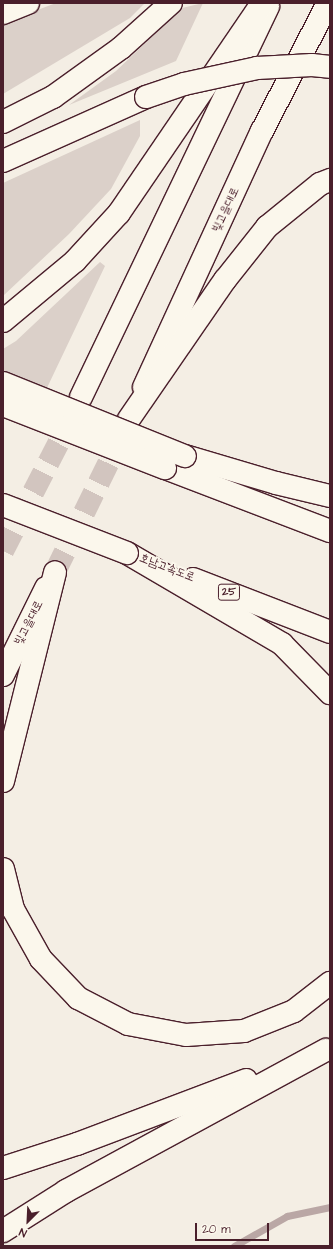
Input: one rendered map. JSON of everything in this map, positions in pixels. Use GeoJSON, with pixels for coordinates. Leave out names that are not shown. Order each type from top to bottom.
{"type":"FeatureCollection","features":[{"type":"Feature","properties":{"kind":"main road"},"geometry":{"type":"LineString","coordinates":[[3,13],[28,3]]}},
{"type":"Feature","properties":{"kind":"main road"},"geometry":{"type":"LineString","coordinates":[[3,122],[53,97],[121,48],[171,3]]}},
{"type":"Feature","properties":{"kind":"main road"},"geometry":{"type":"LineString","coordinates":[[3,321],[75,261],[119,213],[262,3]]}},
{"type":"Feature","properties":{"kind":"main road"},"geometry":{"type":"LineString","coordinates":[[81,398],[269,3]]}},
{"type":"Feature","properties":{"kind":"main road","name":"빛고을대로"},"geometry":{"type":"LineString","coordinates":[[328,3],[262,130],[129,419],[225,280],[267,227],[320,184],[330,180]]}},
{"type":"Feature","properties":{"kind":"main road"},"geometry":{"type":"LineString","coordinates":[[3,161],[146,96],[184,84],[257,68],[312,65],[330,67]]}},
{"type":"Feature","properties":{"kind":"main road"},"geometry":{"type":"LineString","coordinates":[[3,383],[186,456],[276,483],[330,496]]}},
{"type":"Feature","properties":{"kind":"main road"},"geometry":{"type":"LineString","coordinates":[[3,405],[330,531]]}},
{"type":"Feature","properties":{"kind":"main road","name":"호남고속도로"},"geometry":{"type":"LineString","coordinates":[[3,505],[330,632]]}},
{"type":"Feature","properties":{"kind":"main road"},"geometry":{"type":"LineString","coordinates":[[127,553],[282,644],[330,693]]}},
{"type":"Feature","properties":{"kind":"main road","name":"빛고을대로"},"geometry":{"type":"LineString","coordinates":[[3,675],[55,572],[3,780]]}},
{"type":"Feature","properties":{"kind":"main road"},"geometry":{"type":"LineString","coordinates":[[3,869],[13,909],[40,959],[78,998],[128,1024],[186,1035],[244,1031],[294,1012],[330,983]]}},
{"type":"Feature","properties":{"kind":"main road"},"geometry":{"type":"LineString","coordinates":[[3,1168],[77,1144],[328,1049]]}},
{"type":"Feature","properties":{"kind":"main road"},"geometry":{"type":"LineString","coordinates":[[3,1231],[66,1191],[328,1049]]}},
{"type":"Feature","properties":{"kind":"shaded area"},"geometry":{"type":"Polygon","coordinates":[[[56,3],[145,3],[130,18],[3,94],[3,23],[56,3]]]}},
{"type":"Feature","properties":{"kind":"shaded area"},"geometry":{"type":"Polygon","coordinates":[[[203,3],[176,61],[69,105],[116,71],[182,8],[203,3]]]}},
{"type":"Feature","properties":{"kind":"shaded area"},"geometry":{"type":"Polygon","coordinates":[[[140,120],[140,136],[111,189],[69,234],[3,296],[3,183],[140,120]]]}},
{"type":"Feature","properties":{"kind":"shaded area"},"geometry":{"type":"Polygon","coordinates":[[[100,262],[105,266],[45,392],[3,375],[3,349],[16,341],[100,262]]]}},
{"type":"Feature","properties":{"kind":"waterway"},"geometry":{"type":"LineString","coordinates":[[234,1246],[287,1216],[330,1207]]}},
{"type":"Feature","properties":{"kind":"tunnel"},"geometry":{"type":"LineString","coordinates":[[3,551],[74,413]]}},
{"type":"Feature","properties":{"kind":"tunnel"},"geometry":{"type":"LineString","coordinates":[[55,572],[124,431]]}}]}
